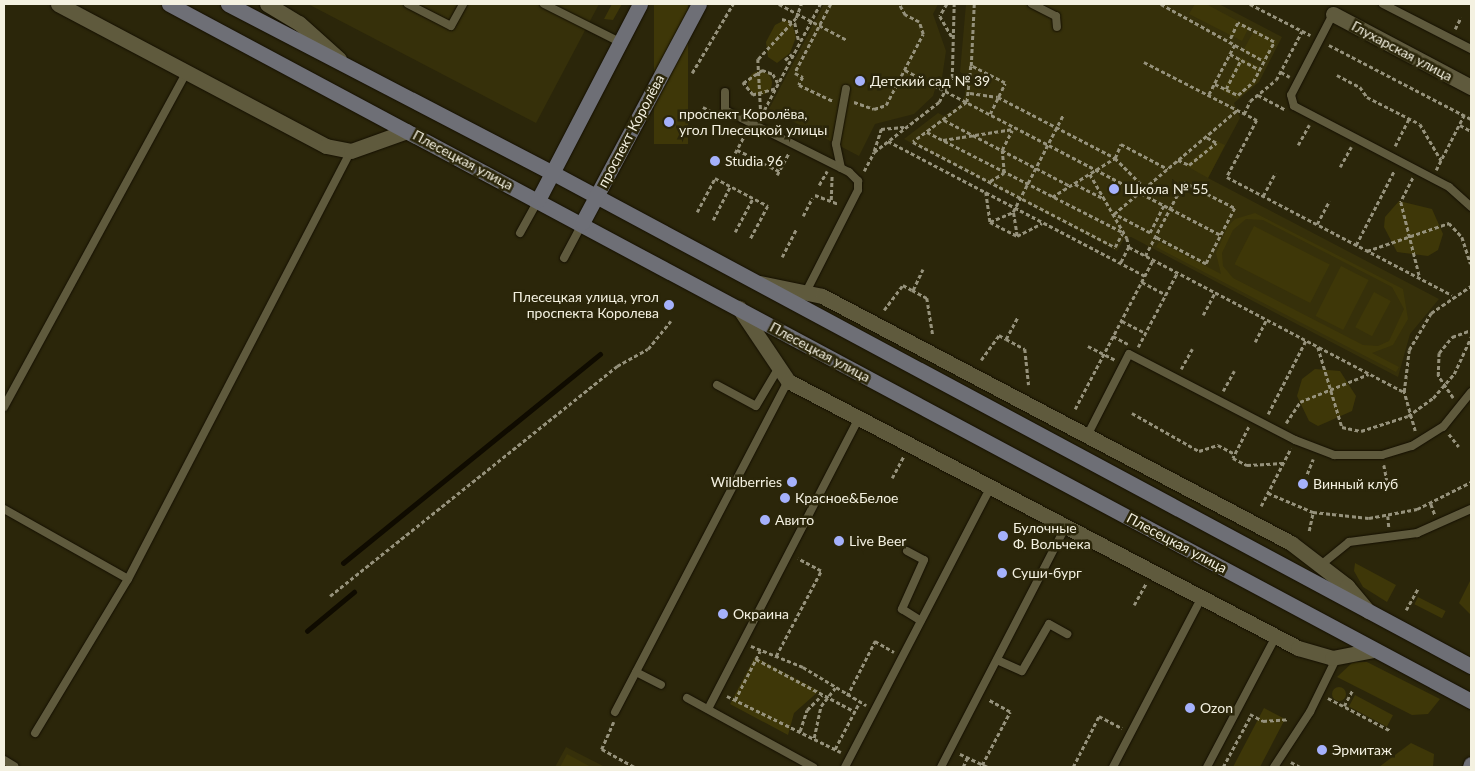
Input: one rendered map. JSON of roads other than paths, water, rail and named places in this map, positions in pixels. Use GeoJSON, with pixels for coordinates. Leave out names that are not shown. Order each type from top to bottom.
{"type":"FeatureCollection","features":[{"type":"Feature","properties":{"kind":"main road","name":"Плесецкая улица"},"geometry":{"type":"LineString","coordinates":[[168,4],[538,200],[1471,701]]}},
{"type":"Feature","properties":{"kind":"main road","name":"Плесецкая улица"},"geometry":{"type":"LineString","coordinates":[[228,4],[553,173],[1370,614],[1471,666]]}},
{"type":"Feature","properties":{"kind":"main road"},"geometry":{"type":"LineString","coordinates":[[538,200],[640,4]]}},
{"type":"Feature","properties":{"kind":"main road","name":"проспект Королёва"},"geometry":{"type":"LineString","coordinates":[[582,224],[699,4]]}},
{"type":"Feature","properties":{"kind":"street"},"geometry":{"type":"LineString","coordinates":[[58,4],[326,146],[351,151],[407,131]]}},
{"type":"Feature","properties":{"kind":"street"},"geometry":{"type":"LineString","coordinates":[[267,4],[299,23],[347,67]]}},
{"type":"Feature","properties":{"kind":"street","name":"Глухарская улица"},"geometry":{"type":"LineString","coordinates":[[1333,14],[1471,87]]}},
{"type":"Feature","properties":{"kind":"street"},"geometry":{"type":"LineString","coordinates":[[756,282],[806,290],[1087,436],[1322,564],[1370,614]]}},
{"type":"Feature","properties":{"kind":"street"},"geometry":{"type":"LineString","coordinates":[[739,308],[778,369],[788,381],[1298,648],[1337,657],[1374,650]]}},
{"type":"Feature","properties":{"kind":"lane"},"geometry":{"type":"LineString","coordinates":[[408,4],[451,26],[463,4]]}},
{"type":"Feature","properties":{"kind":"lane"},"geometry":{"type":"LineString","coordinates":[[544,4],[620,42]]}},
{"type":"Feature","properties":{"kind":"lane"},"geometry":{"type":"LineString","coordinates":[[1032,4],[1056,16],[1057,27]]}},
{"type":"Feature","properties":{"kind":"lane"},"geometry":{"type":"LineString","coordinates":[[1383,4],[1471,49]]}},
{"type":"Feature","properties":{"kind":"lane"},"geometry":{"type":"LineString","coordinates":[[1333,14],[1291,95],[1294,106],[1418,170],[1471,207]]}},
{"type":"Feature","properties":{"kind":"lane"},"geometry":{"type":"LineString","coordinates":[[4,407],[186,72]]}},
{"type":"Feature","properties":{"kind":"lane"},"geometry":{"type":"LineString","coordinates":[[806,290],[848,209],[858,181],[841,168],[836,144],[846,102],[846,89]]}},
{"type":"Feature","properties":{"kind":"lane"},"geometry":{"type":"LineString","coordinates":[[725,92],[725,110],[756,126],[827,169],[841,168]]}},
{"type":"Feature","properties":{"kind":"lane"},"geometry":{"type":"LineString","coordinates":[[35,733],[128,579],[351,151]]}},
{"type":"Feature","properties":{"kind":"lane"},"geometry":{"type":"LineString","coordinates":[[520,233],[538,200]]}},
{"type":"Feature","properties":{"kind":"lane","name":"проспект Королёва"},"geometry":{"type":"LineString","coordinates":[[564,258],[582,224]]}},
{"type":"Feature","properties":{"kind":"lane"},"geometry":{"type":"LineString","coordinates":[[1087,436],[1129,354],[1316,450],[1360,458],[1382,456],[1420,442],[1443,427],[1462,407],[1471,392]]}},
{"type":"Feature","properties":{"kind":"lane"},"geometry":{"type":"LineString","coordinates":[[717,384],[756,406],[778,369]]}},
{"type":"Feature","properties":{"kind":"lane"},"geometry":{"type":"LineString","coordinates":[[615,712],[788,381]]}},
{"type":"Feature","properties":{"kind":"lane"},"geometry":{"type":"LineString","coordinates":[[708,709],[859,418]]}},
{"type":"Feature","properties":{"kind":"lane"},"geometry":{"type":"LineString","coordinates":[[845,767],[991,487]]}},
{"type":"Feature","properties":{"kind":"lane"},"geometry":{"type":"LineString","coordinates":[[1322,564],[1349,542],[1417,533],[1471,509]]}},
{"type":"Feature","properties":{"kind":"lane"},"geometry":{"type":"LineString","coordinates":[[4,510],[128,579]]}},
{"type":"Feature","properties":{"kind":"lane"},"geometry":{"type":"LineString","coordinates":[[941,767],[1066,526]]}},
{"type":"Feature","properties":{"kind":"lane"},"geometry":{"type":"LineString","coordinates":[[907,551],[924,560],[902,609],[921,621]]}},
{"type":"Feature","properties":{"kind":"lane"},"geometry":{"type":"LineString","coordinates":[[1113,767],[1202,597]]}},
{"type":"Feature","properties":{"kind":"lane"},"geometry":{"type":"LineString","coordinates":[[997,660],[1022,671],[1049,624],[1067,634]]}},
{"type":"Feature","properties":{"kind":"lane"},"geometry":{"type":"LineString","coordinates":[[1207,767],[1276,636]]}},
{"type":"Feature","properties":{"kind":"lane"},"geometry":{"type":"LineString","coordinates":[[1274,767],[1310,712],[1337,657]]}},
{"type":"Feature","properties":{"kind":"lane"},"geometry":{"type":"LineString","coordinates":[[636,672],[661,685]]}},
{"type":"Feature","properties":{"kind":"lane"},"geometry":{"type":"LineString","coordinates":[[687,698],[812,767]]}},
{"type":"Feature","properties":{"kind":"lane"},"geometry":{"type":"LineString","coordinates":[[4,760],[14,766]]}},
{"type":"Feature","properties":{"kind":"waterway"},"geometry":{"type":"LineString","coordinates":[[343,563],[600,354]]}},
{"type":"Feature","properties":{"kind":"waterway"},"geometry":{"type":"LineString","coordinates":[[307,631],[354,592]]}},
{"type":"Feature","properties":{"kind":"place","name":"Детский сад № 39"},"geometry":{"type":"Point","coordinates":[860,81]}},
{"type":"Feature","properties":{"kind":"place","name":"проспект Королёва, угол Плесецкой улицы"},"geometry":{"type":"Point","coordinates":[669,122]}},
{"type":"Feature","properties":{"kind":"place","name":"Studia 96"},"geometry":{"type":"Point","coordinates":[715,161]}},
{"type":"Feature","properties":{"kind":"place","name":"Школа № 55"},"geometry":{"type":"Point","coordinates":[1114,189]}},
{"type":"Feature","properties":{"kind":"place","name":"Плесецкая улица, угол проспекта Королева"},"geometry":{"type":"Point","coordinates":[669,305]}},
{"type":"Feature","properties":{"kind":"place","name":"Wildberries"},"geometry":{"type":"Point","coordinates":[792,482]}},
{"type":"Feature","properties":{"kind":"place","name":"Винный клуб"},"geometry":{"type":"Point","coordinates":[1303,484]}},
{"type":"Feature","properties":{"kind":"place","name":"Красное&Белое"},"geometry":{"type":"Point","coordinates":[785,498]}},
{"type":"Feature","properties":{"kind":"place","name":"Авито"},"geometry":{"type":"Point","coordinates":[765,520]}},
{"type":"Feature","properties":{"kind":"place","name":"Булочные Ф. Вольчека"},"geometry":{"type":"Point","coordinates":[1003,536]}},
{"type":"Feature","properties":{"kind":"place","name":"Live Beer"},"geometry":{"type":"Point","coordinates":[839,541]}},
{"type":"Feature","properties":{"kind":"place","name":"Суши-бург"},"geometry":{"type":"Point","coordinates":[1002,573]}},
{"type":"Feature","properties":{"kind":"place","name":"Окраина"},"geometry":{"type":"Point","coordinates":[723,614]}},
{"type":"Feature","properties":{"kind":"place","name":"Ozon"},"geometry":{"type":"Point","coordinates":[1190,708]}},
{"type":"Feature","properties":{"kind":"place","name":"Эрмитаж"},"geometry":{"type":"Point","coordinates":[1322,750]}}]}
